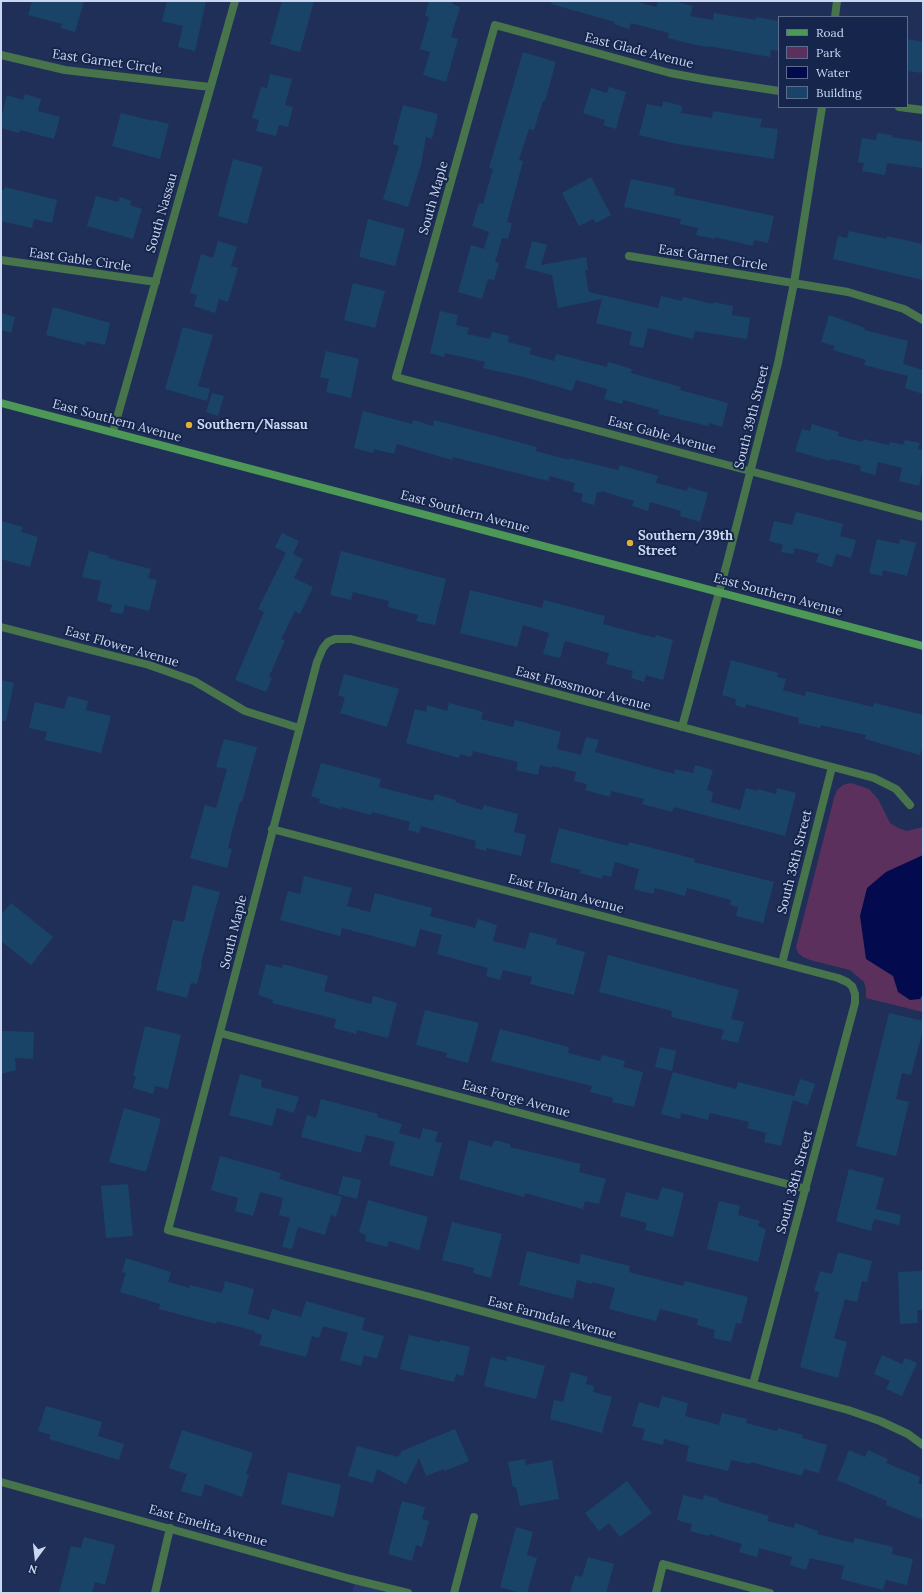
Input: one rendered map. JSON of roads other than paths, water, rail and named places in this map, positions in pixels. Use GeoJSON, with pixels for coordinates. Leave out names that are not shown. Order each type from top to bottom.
{"type":"FeatureCollection","features":[{"type":"Feature","properties":{"kind":"main road","name":"East Southern Avenue"},"geometry":{"type":"LineString","coordinates":[[1,403],[923,646]]}},
{"type":"Feature","properties":{"kind":"street","name":"South Nassau"},"geometry":{"type":"LineString","coordinates":[[113,432],[235,1]]}},
{"type":"Feature","properties":{"kind":"street"},"geometry":{"type":"LineString","coordinates":[[835,16],[837,1]]}},
{"type":"Feature","properties":{"kind":"street","name":"East Glade Avenue"},"geometry":{"type":"LineString","coordinates":[[495,25],[670,73],[778,90]]}},
{"type":"Feature","properties":{"kind":"street","name":"South Maple"},"geometry":{"type":"LineString","coordinates":[[396,377],[495,25]]}},
{"type":"Feature","properties":{"kind":"street","name":"East Garnet Circle"},"geometry":{"type":"LineString","coordinates":[[1,55],[65,70],[210,87]]}},
{"type":"Feature","properties":{"kind":"street","name":"South 39th Street"},"geometry":{"type":"LineString","coordinates":[[682,727],[720,592],[778,363],[794,283],[822,108]]}},
{"type":"Feature","properties":{"kind":"street"},"geometry":{"type":"LineString","coordinates":[[907,108],[923,110]]}},
{"type":"Feature","properties":{"kind":"street","name":"East Garnet Circle"},"geometry":{"type":"LineString","coordinates":[[629,256],[848,292],[904,309],[923,320]]}},
{"type":"Feature","properties":{"kind":"street","name":"East Gable Circle"},"geometry":{"type":"LineString","coordinates":[[1,260],[156,282]]}},
{"type":"Feature","properties":{"kind":"street","name":"East Gable Avenue"},"geometry":{"type":"LineString","coordinates":[[396,377],[923,517]]}},
{"type":"Feature","properties":{"kind":"street","name":"East Flower Avenue"},"geometry":{"type":"LineString","coordinates":[[1,627],[149,665],[194,681],[245,710],[299,728]]}},
{"type":"Feature","properties":{"kind":"street","name":"East Flossmoor Avenue"},"geometry":{"type":"LineString","coordinates":[[328,642],[335,639],[350,640],[832,767],[886,783],[896,789],[910,805]]}},
{"type":"Feature","properties":{"kind":"street","name":"South Maple"},"geometry":{"type":"LineString","coordinates":[[168,1230],[299,728],[317,662],[323,648],[328,642]]}},
{"type":"Feature","properties":{"kind":"street","name":"South 38th Street"},"geometry":{"type":"LineString","coordinates":[[782,963],[832,767]]}},
{"type":"Feature","properties":{"kind":"street","name":"East Florian Avenue"},"geometry":{"type":"LineString","coordinates":[[272,829],[838,978],[852,986]]}},
{"type":"Feature","properties":{"kind":"street","name":"South 38th Street"},"geometry":{"type":"LineString","coordinates":[[753,1384],[855,1003],[852,986]]}},
{"type":"Feature","properties":{"kind":"street","name":"East Forge Avenue"},"geometry":{"type":"LineString","coordinates":[[220,1033],[806,1189]]}},
{"type":"Feature","properties":{"kind":"street","name":"East Farmdale Avenue"},"geometry":{"type":"LineString","coordinates":[[168,1230],[422,1295],[753,1384],[880,1421],[908,1434],[923,1445]]}},
{"type":"Feature","properties":{"kind":"street","name":"East Emelita Avenue"},"geometry":{"type":"LineString","coordinates":[[1,1482],[344,1577],[408,1593]]}},
{"type":"Feature","properties":{"kind":"street"},"geometry":{"type":"LineString","coordinates":[[454,1593],[474,1517]]}},
{"type":"Feature","properties":{"kind":"street"},"geometry":{"type":"LineString","coordinates":[[155,1593],[170,1528]]}},
{"type":"Feature","properties":{"kind":"street"},"geometry":{"type":"LineString","coordinates":[[656,1593],[663,1564],[770,1593]]}},
{"type":"Feature","properties":{"kind":"water"},"geometry":{"type":"Polygon","coordinates":[[[923,855],[923,994],[920,999],[910,1000],[898,992],[893,976],[866,959],[860,916],[867,888],[886,872],[923,855]]]}},
{"type":"Feature","properties":{"kind":"place","name":"Southern/Nassau"},"geometry":{"type":"Point","coordinates":[189,425]}},
{"type":"Feature","properties":{"kind":"place","name":"Southern/39th Street"},"geometry":{"type":"Point","coordinates":[630,543]}}]}
